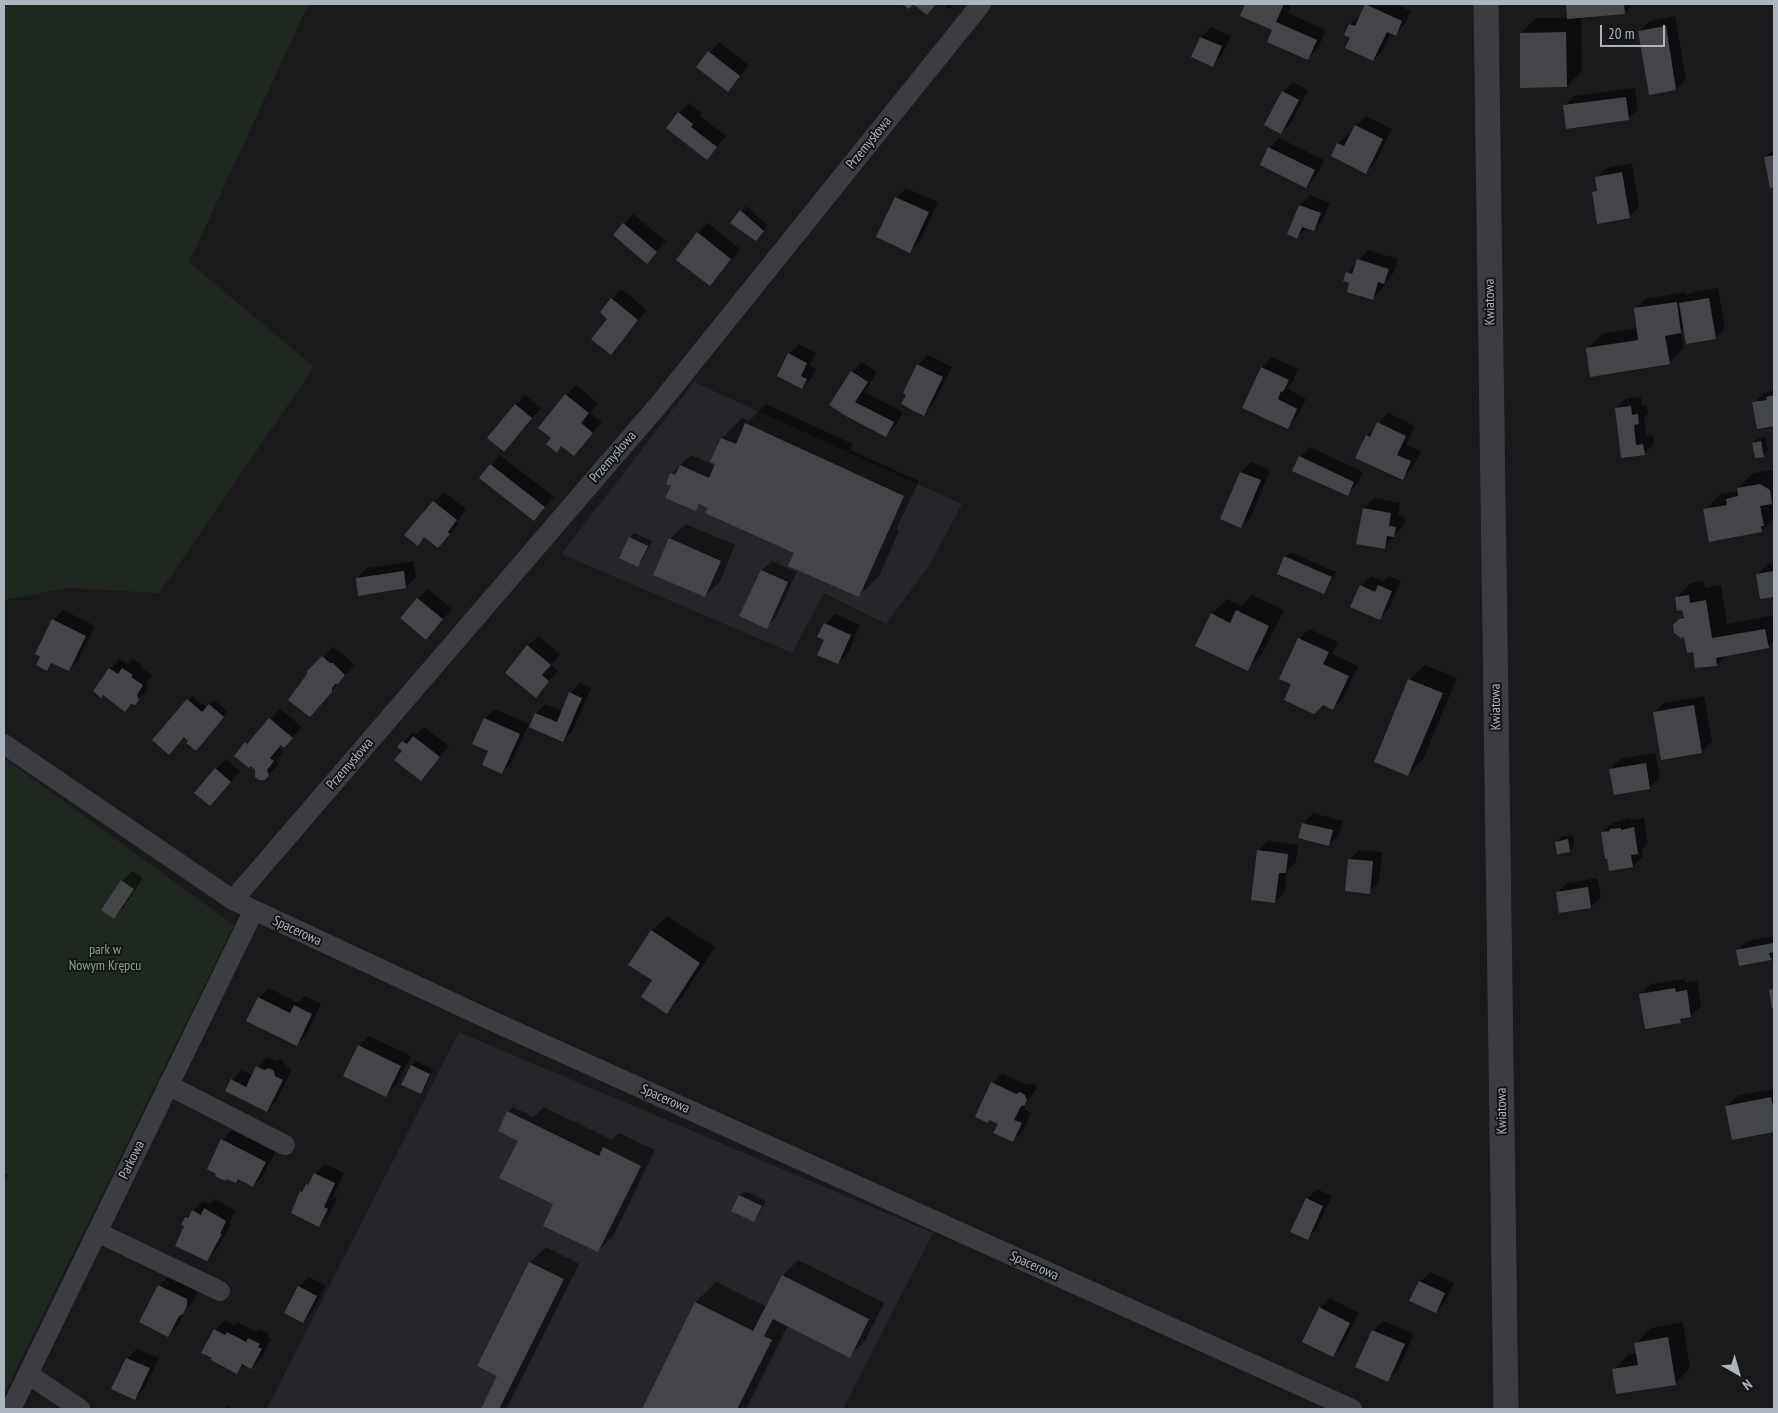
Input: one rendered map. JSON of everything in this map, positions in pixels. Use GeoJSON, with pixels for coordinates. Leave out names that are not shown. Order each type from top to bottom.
{"type":"FeatureCollection","features":[{"type":"Feature","properties":{"kind":"street","name":"Przemysłowa"},"geometry":{"type":"LineString","coordinates":[[233,900],[661,402],[981,4]]}},
{"type":"Feature","properties":{"kind":"street","name":"Kwiatowa"},"geometry":{"type":"LineString","coordinates":[[1486,4],[1506,1409]]}},
{"type":"Feature","properties":{"kind":"street","name":"Spacerowa"},"geometry":{"type":"LineString","coordinates":[[4,744],[233,900],[508,1028],[1352,1409]]}},
{"type":"Feature","properties":{"kind":"street","name":"Parkowa"},"geometry":{"type":"LineString","coordinates":[[11,1409],[254,910]]}},
{"type":"Feature","properties":{"kind":"street"},"geometry":{"type":"LineString","coordinates":[[168,1085],[285,1145]]}},
{"type":"Feature","properties":{"kind":"street"},"geometry":{"type":"LineString","coordinates":[[97,1232],[220,1291]]}},
{"type":"Feature","properties":{"kind":"street"},"geometry":{"type":"LineString","coordinates":[[28,1374],[80,1409]]}},
{"type":"Feature","properties":{"kind":"shaded area"},"geometry":{"type":"Polygon","coordinates":[[[694,382],[962,504],[929,566],[886,624],[824,593],[792,653],[561,554],[694,382]]]}},
{"type":"Feature","properties":{"kind":"shaded area"},"geometry":{"type":"Polygon","coordinates":[[[459,1032],[933,1233],[843,1409],[267,1408],[459,1032]]]}},
{"type":"Feature","properties":{"kind":"green space"},"geometry":{"type":"Polygon","coordinates":[[[4,4],[308,5],[189,262],[314,367],[159,593],[68,588],[4,600],[4,4]]]}},
{"type":"Feature","properties":{"kind":"green space","name":"park w Nowym Krępcu"},"geometry":{"type":"Polygon","coordinates":[[[4,758],[234,925],[4,1394],[4,758]]]}},
{"type":"Feature","properties":{"kind":"building"},"geometry":{"type":"Polygon","coordinates":[[[902,4],[913,4],[909,9],[902,4]]]}},
{"type":"Feature","properties":{"kind":"building"},"geometry":{"type":"Polygon","coordinates":[[[913,4],[936,4],[927,15],[913,4]]]}},
{"type":"Feature","properties":{"kind":"building"},"geometry":{"type":"Polygon","coordinates":[[[1245,4],[1284,4],[1276,22],[1317,40],[1308,60],[1267,42],[1272,30],[1240,16],[1245,4]]]}},
{"type":"Feature","properties":{"kind":"building"},"geometry":{"type":"Polygon","coordinates":[[[1365,4],[1402,21],[1396,36],[1387,32],[1373,61],[1345,48],[1350,38],[1344,35],[1349,24],[1355,26],[1365,4]]]}},
{"type":"Feature","properties":{"kind":"building"},"geometry":{"type":"Polygon","coordinates":[[[1566,4],[1624,4],[1625,14],[1567,19],[1566,4]]]}},
{"type":"Feature","properties":{"kind":"building"},"geometry":{"type":"Polygon","coordinates":[[[1666,26],[1676,90],[1649,95],[1638,31],[1666,26]]]}},
{"type":"Feature","properties":{"kind":"building"},"geometry":{"type":"Polygon","coordinates":[[[1566,32],[1567,87],[1520,88],[1520,33],[1566,32]]]}},
{"type":"Feature","properties":{"kind":"building"},"geometry":{"type":"Polygon","coordinates":[[[1200,37],[1222,46],[1213,67],[1191,57],[1200,37]]]}},
{"type":"Feature","properties":{"kind":"building"},"geometry":{"type":"Polygon","coordinates":[[[708,51],[740,76],[728,92],[696,67],[708,51]]]}},
{"type":"Feature","properties":{"kind":"building"},"geometry":{"type":"Polygon","coordinates":[[[1282,91],[1299,100],[1281,134],[1264,125],[1282,91]]]}},
{"type":"Feature","properties":{"kind":"building"},"geometry":{"type":"Polygon","coordinates":[[[1626,97],[1629,120],[1566,129],[1563,105],[1626,97]]]}},
{"type":"Feature","properties":{"kind":"building"},"geometry":{"type":"Polygon","coordinates":[[[678,112],[693,124],[691,127],[717,147],[707,160],[666,128],[678,112]]]}},
{"type":"Feature","properties":{"kind":"building"},"geometry":{"type":"Polygon","coordinates":[[[1355,125],[1383,139],[1366,174],[1331,156],[1337,143],[1344,146],[1355,125]]]}},
{"type":"Feature","properties":{"kind":"building"},"geometry":{"type":"Polygon","coordinates":[[[1268,147],[1315,170],[1306,188],[1260,165],[1268,147]]]}},
{"type":"Feature","properties":{"kind":"building"},"geometry":{"type":"Polygon","coordinates":[[[1774,155],[1774,187],[1770,188],[1764,157],[1774,155]]]}},
{"type":"Feature","properties":{"kind":"building"},"geometry":{"type":"Polygon","coordinates":[[[1622,172],[1630,218],[1597,224],[1592,192],[1597,191],[1595,177],[1622,172]]]}},
{"type":"Feature","properties":{"kind":"building"},"geometry":{"type":"Polygon","coordinates":[[[895,197],[929,212],[910,253],[876,237],[895,197]]]}},
{"type":"Feature","properties":{"kind":"building"},"geometry":{"type":"Polygon","coordinates":[[[1299,205],[1321,213],[1314,231],[1302,227],[1297,239],[1287,234],[1299,205]]]}},
{"type":"Feature","properties":{"kind":"building"},"geometry":{"type":"Polygon","coordinates":[[[740,210],[764,231],[756,241],[730,223],[740,210]]]}},
{"type":"Feature","properties":{"kind":"building"},"geometry":{"type":"Polygon","coordinates":[[[623,223],[657,252],[647,264],[613,235],[623,223]]]}},
{"type":"Feature","properties":{"kind":"building"},"geometry":{"type":"Polygon","coordinates":[[[697,232],[731,259],[710,286],[676,260],[697,232]]]}},
{"type":"Feature","properties":{"kind":"building"},"geometry":{"type":"Polygon","coordinates":[[[1357,259],[1389,269],[1384,284],[1378,282],[1373,300],[1347,292],[1349,283],[1343,281],[1346,272],[1352,274],[1357,259]]]}},
{"type":"Feature","properties":{"kind":"building"},"geometry":{"type":"Polygon","coordinates":[[[611,298],[638,320],[611,355],[591,339],[607,319],[600,312],[611,298]]]}},
{"type":"Feature","properties":{"kind":"building"},"geometry":{"type":"Polygon","coordinates":[[[1709,298],[1716,339],[1686,344],[1679,303],[1709,298]]]}},
{"type":"Feature","properties":{"kind":"building"},"geometry":{"type":"Polygon","coordinates":[[[1677,302],[1681,333],[1665,336],[1670,364],[1590,377],[1586,348],[1638,340],[1634,308],[1677,302]]]}},
{"type":"Feature","properties":{"kind":"building"},"geometry":{"type":"Polygon","coordinates":[[[788,353],[807,363],[801,376],[807,379],[802,389],[777,376],[788,353]]]}},
{"type":"Feature","properties":{"kind":"building"},"geometry":{"type":"Polygon","coordinates":[[[917,364],[943,377],[924,416],[901,404],[906,395],[903,393],[917,364]]]}},
{"type":"Feature","properties":{"kind":"building"},"geometry":{"type":"Polygon","coordinates":[[[1261,367],[1289,380],[1278,399],[1297,409],[1288,429],[1242,408],[1261,367]]]}},
{"type":"Feature","properties":{"kind":"building"},"geometry":{"type":"Polygon","coordinates":[[[851,371],[868,382],[855,402],[894,422],[886,437],[829,405],[851,371]]]}},
{"type":"Feature","properties":{"kind":"building"},"geometry":{"type":"Polygon","coordinates":[[[565,394],[589,413],[581,423],[593,433],[574,456],[561,446],[557,453],[546,444],[551,438],[538,428],[565,394]]]}},
{"type":"Feature","properties":{"kind":"building"},"geometry":{"type":"Polygon","coordinates":[[[1774,395],[1774,426],[1757,429],[1752,402],[1767,400],[1766,397],[1774,395]]]}},
{"type":"Feature","properties":{"kind":"building"},"geometry":{"type":"Polygon","coordinates":[[[515,404],[532,418],[504,452],[487,438],[515,404]]]}},
{"type":"Feature","properties":{"kind":"building"},"geometry":{"type":"Polygon","coordinates":[[[1631,406],[1632,415],[1638,414],[1639,424],[1634,425],[1636,445],[1643,444],[1645,455],[1621,458],[1615,408],[1631,406]]]}},
{"type":"Feature","properties":{"kind":"building"},"geometry":{"type":"Polygon","coordinates":[[[1377,422],[1406,436],[1397,455],[1411,461],[1403,480],[1355,458],[1366,435],[1370,437],[1377,422]]]}},
{"type":"Feature","properties":{"kind":"building"},"geometry":{"type":"Polygon","coordinates":[[[745,423],[904,496],[859,597],[788,566],[794,553],[705,513],[708,508],[699,504],[696,511],[665,498],[671,486],[666,484],[670,473],[675,475],[680,465],[709,478],[715,464],[710,462],[721,438],[736,444],[745,423]]]}},
{"type":"Feature","properties":{"kind":"building"},"geometry":{"type":"Polygon","coordinates":[[[1761,441],[1764,457],[1755,458],[1752,443],[1761,441]]]}},
{"type":"Feature","properties":{"kind":"building"},"geometry":{"type":"Polygon","coordinates":[[[1299,456],[1354,482],[1348,496],[1292,471],[1299,456]]]}},
{"type":"Feature","properties":{"kind":"building"},"geometry":{"type":"Polygon","coordinates":[[[490,464],[545,507],[534,521],[479,478],[490,464]]]}},
{"type":"Feature","properties":{"kind":"building"},"geometry":{"type":"Polygon","coordinates":[[[1240,472],[1261,480],[1241,528],[1220,519],[1240,472]]]}},
{"type":"Feature","properties":{"kind":"building"},"geometry":{"type":"Polygon","coordinates":[[[1760,484],[1770,490],[1772,504],[1760,506],[1764,526],[1761,526],[1762,532],[1709,542],[1703,509],[1727,505],[1726,499],[1738,496],[1737,488],[1760,484]]]}},
{"type":"Feature","properties":{"kind":"building"},"geometry":{"type":"Polygon","coordinates":[[[433,501],[457,520],[448,532],[450,534],[438,548],[424,537],[418,546],[404,535],[433,501]]]}},
{"type":"Feature","properties":{"kind":"building"},"geometry":{"type":"Polygon","coordinates":[[[1363,508],[1391,513],[1389,526],[1396,527],[1394,537],[1387,536],[1385,549],[1356,544],[1363,508]]]}},
{"type":"Feature","properties":{"kind":"building"},"geometry":{"type":"Polygon","coordinates":[[[629,537],[648,546],[638,567],[619,558],[629,537]]]}},
{"type":"Feature","properties":{"kind":"building"},"geometry":{"type":"Polygon","coordinates":[[[669,538],[721,561],[705,597],[653,575],[669,538]]]}},
{"type":"Feature","properties":{"kind":"building"},"geometry":{"type":"Polygon","coordinates":[[[1284,556],[1332,577],[1324,594],[1277,574],[1284,556]]]}},
{"type":"Feature","properties":{"kind":"building"},"geometry":{"type":"Polygon","coordinates":[[[761,570],[788,582],[767,629],[739,616],[761,570]]]}},
{"type":"Feature","properties":{"kind":"building"},"geometry":{"type":"Polygon","coordinates":[[[404,571],[406,588],[358,596],[356,578],[404,571]]]}},
{"type":"Feature","properties":{"kind":"building"},"geometry":{"type":"Polygon","coordinates":[[[1774,571],[1774,597],[1760,599],[1756,574],[1774,571]]]}},
{"type":"Feature","properties":{"kind":"building"},"geometry":{"type":"Polygon","coordinates":[[[1360,585],[1375,592],[1378,585],[1392,591],[1380,620],[1350,607],[1360,585]]]}},
{"type":"Feature","properties":{"kind":"building"},"geometry":{"type":"Polygon","coordinates":[[[1689,595],[1690,603],[1706,600],[1712,638],[1765,629],[1769,648],[1716,658],[1717,666],[1695,668],[1693,652],[1687,653],[1684,637],[1681,638],[1674,633],[1673,625],[1679,619],[1684,618],[1682,610],[1677,611],[1675,597],[1689,595]]]}},
{"type":"Feature","properties":{"kind":"building"},"geometry":{"type":"Polygon","coordinates":[[[417,598],[443,619],[426,640],[400,618],[417,598]]]}},
{"type":"Feature","properties":{"kind":"building"},"geometry":{"type":"Polygon","coordinates":[[[1236,610],[1269,626],[1248,671],[1195,646],[1211,613],[1230,623],[1236,610]]]}},
{"type":"Feature","properties":{"kind":"building"},"geometry":{"type":"Polygon","coordinates":[[[52,619],[86,636],[69,671],[51,663],[47,671],[36,665],[40,657],[35,654],[52,619]]]}},
{"type":"Feature","properties":{"kind":"building"},"geometry":{"type":"Polygon","coordinates":[[[824,623],[851,635],[838,664],[817,655],[824,640],[817,637],[824,623]]]}},
{"type":"Feature","properties":{"kind":"building"},"geometry":{"type":"Polygon","coordinates":[[[1298,638],[1329,652],[1323,664],[1349,676],[1333,710],[1323,705],[1314,714],[1284,700],[1291,684],[1279,679],[1298,638]]]}},
{"type":"Feature","properties":{"kind":"building"},"geometry":{"type":"Polygon","coordinates":[[[527,645],[551,665],[542,675],[549,681],[536,698],[505,673],[527,645]]]}},
{"type":"Feature","properties":{"kind":"building"},"geometry":{"type":"Polygon","coordinates":[[[322,656],[330,663],[333,663],[345,675],[338,684],[335,684],[332,692],[310,717],[288,700],[307,674],[307,671],[322,656]]]}},
{"type":"Feature","properties":{"kind":"building"},"geometry":{"type":"Polygon","coordinates":[[[109,668],[118,674],[122,668],[143,685],[137,695],[139,700],[135,705],[131,704],[125,712],[103,695],[101,698],[93,691],[109,668]]]}},
{"type":"Feature","properties":{"kind":"building"},"geometry":{"type":"Polygon","coordinates":[[[1408,679],[1443,693],[1408,776],[1374,762],[1408,679]]]}},
{"type":"Feature","properties":{"kind":"building"},"geometry":{"type":"Polygon","coordinates":[[[569,692],[582,698],[563,742],[529,727],[535,713],[557,722],[569,692]]]}},
{"type":"Feature","properties":{"kind":"building"},"geometry":{"type":"Polygon","coordinates":[[[187,699],[202,712],[209,704],[224,717],[196,751],[186,743],[188,741],[184,737],[169,755],[152,740],[187,699]]]}},
{"type":"Feature","properties":{"kind":"building"},"geometry":{"type":"Polygon","coordinates":[[[1694,705],[1702,753],[1661,760],[1653,712],[1694,705]]]}},
{"type":"Feature","properties":{"kind":"building"},"geometry":{"type":"Polygon","coordinates":[[[269,718],[293,738],[284,748],[281,745],[270,758],[274,761],[267,770],[269,776],[265,780],[259,780],[255,777],[255,770],[251,766],[249,768],[234,756],[269,718]]]}},
{"type":"Feature","properties":{"kind":"building"},"geometry":{"type":"Polygon","coordinates":[[[484,718],[520,734],[502,774],[482,765],[488,751],[472,744],[484,718]]]}},
{"type":"Feature","properties":{"kind":"building"},"geometry":{"type":"Polygon","coordinates":[[[413,736],[440,757],[421,781],[394,760],[402,751],[397,747],[402,741],[407,744],[413,736]]]}},
{"type":"Feature","properties":{"kind":"building"},"geometry":{"type":"Polygon","coordinates":[[[1646,763],[1650,789],[1614,795],[1609,769],[1646,763]]]}},
{"type":"Feature","properties":{"kind":"building"},"geometry":{"type":"Polygon","coordinates":[[[215,768],[231,782],[210,806],[194,793],[215,768]]]}},
{"type":"Feature","properties":{"kind":"building"},"geometry":{"type":"Polygon","coordinates":[[[1302,823],[1333,830],[1329,846],[1298,838],[1302,823]]]}},
{"type":"Feature","properties":{"kind":"building"},"geometry":{"type":"Polygon","coordinates":[[[1634,827],[1638,854],[1631,855],[1633,867],[1609,871],[1607,859],[1605,859],[1601,832],[1610,831],[1609,829],[1621,828],[1621,830],[1634,827]]]}},
{"type":"Feature","properties":{"kind":"building"},"geometry":{"type":"Polygon","coordinates":[[[1568,839],[1570,852],[1557,854],[1555,842],[1568,839]]]}},
{"type":"Feature","properties":{"kind":"building"},"geometry":{"type":"Polygon","coordinates":[[[1257,850],[1288,854],[1286,873],[1279,873],[1275,903],[1251,900],[1257,850]]]}},
{"type":"Feature","properties":{"kind":"building"},"geometry":{"type":"Polygon","coordinates":[[[1348,859],[1373,861],[1370,894],[1345,891],[1348,859]]]}},
{"type":"Feature","properties":{"kind":"building"},"geometry":{"type":"Polygon","coordinates":[[[121,880],[134,889],[114,919],[101,910],[121,880]]]}},
{"type":"Feature","properties":{"kind":"building"},"geometry":{"type":"Polygon","coordinates":[[[1588,887],[1591,908],[1559,913],[1556,892],[1588,887]]]}},
{"type":"Feature","properties":{"kind":"building"},"geometry":{"type":"Polygon","coordinates":[[[651,930],[700,963],[667,1014],[641,997],[652,980],[628,965],[651,930]]]}},
{"type":"Feature","properties":{"kind":"building"},"geometry":{"type":"Polygon","coordinates":[[[1773,943],[1774,952],[1769,953],[1771,960],[1739,966],[1736,950],[1773,943]]]}},
{"type":"Feature","properties":{"kind":"building"},"geometry":{"type":"Polygon","coordinates":[[[1675,988],[1676,992],[1687,990],[1691,1017],[1680,1019],[1681,1023],[1645,1029],[1639,994],[1675,988]]]}},
{"type":"Feature","properties":{"kind":"building"},"geometry":{"type":"Polygon","coordinates":[[[1774,989],[1774,1008],[1772,1008],[1769,990],[1774,989]]]}},
{"type":"Feature","properties":{"kind":"building"},"geometry":{"type":"Polygon","coordinates":[[[258,997],[290,1013],[294,1005],[312,1014],[297,1046],[246,1021],[258,997]]]}},
{"type":"Feature","properties":{"kind":"building"},"geometry":{"type":"Polygon","coordinates":[[[358,1045],[401,1066],[386,1097],[343,1076],[358,1045]]]}},
{"type":"Feature","properties":{"kind":"building"},"geometry":{"type":"Polygon","coordinates":[[[411,1065],[430,1074],[421,1094],[401,1085],[411,1065]]]}},
{"type":"Feature","properties":{"kind":"building"},"geometry":{"type":"Polygon","coordinates":[[[256,1066],[264,1070],[269,1068],[274,1071],[275,1076],[283,1080],[267,1112],[225,1091],[231,1079],[246,1087],[256,1066]]]}},
{"type":"Feature","properties":{"kind":"building"},"geometry":{"type":"Polygon","coordinates":[[[991,1082],[1016,1094],[1020,1092],[1025,1095],[1027,1100],[1025,1105],[1021,1106],[1014,1120],[1022,1123],[1013,1142],[993,1133],[998,1124],[989,1120],[988,1123],[975,1117],[991,1082]]]}},
{"type":"Feature","properties":{"kind":"building"},"geometry":{"type":"Polygon","coordinates":[[[1771,1097],[1774,1111],[1774,1132],[1732,1140],[1725,1106],[1771,1097]]]}},
{"type":"Feature","properties":{"kind":"building"},"geometry":{"type":"Polygon","coordinates":[[[507,1111],[599,1156],[603,1147],[641,1166],[598,1252],[543,1226],[553,1204],[499,1178],[518,1141],[498,1131],[507,1111]]]}},
{"type":"Feature","properties":{"kind":"building"},"geometry":{"type":"Polygon","coordinates":[[[221,1139],[266,1162],[253,1187],[238,1179],[236,1183],[226,1179],[225,1181],[207,1169],[221,1139]]]}},
{"type":"Feature","properties":{"kind":"building"},"geometry":{"type":"Polygon","coordinates":[[[314,1173],[335,1183],[324,1207],[328,1209],[319,1227],[291,1213],[300,1191],[302,1192],[306,1184],[308,1185],[314,1173]]]}},
{"type":"Feature","properties":{"kind":"building"},"geometry":{"type":"Polygon","coordinates":[[[739,1195],[762,1206],[754,1222],[731,1211],[739,1195]]]}},
{"type":"Feature","properties":{"kind":"building"},"geometry":{"type":"Polygon","coordinates":[[[1306,1198],[1323,1206],[1308,1240],[1290,1232],[1306,1198]]]}},
{"type":"Feature","properties":{"kind":"building"},"geometry":{"type":"Polygon","coordinates":[[[204,1208],[226,1221],[220,1234],[222,1234],[207,1261],[175,1246],[184,1226],[181,1225],[185,1217],[188,1218],[192,1210],[201,1215],[204,1208]]]}},
{"type":"Feature","properties":{"kind":"building"},"geometry":{"type":"Polygon","coordinates":[[[529,1262],[564,1279],[499,1409],[481,1409],[497,1376],[477,1366],[529,1262]]]}},
{"type":"Feature","properties":{"kind":"building"},"geometry":{"type":"Polygon","coordinates":[[[782,1275],[869,1319],[850,1358],[773,1319],[764,1336],[772,1340],[737,1409],[642,1409],[695,1302],[753,1331],[782,1275]]]}},
{"type":"Feature","properties":{"kind":"building"},"geometry":{"type":"Polygon","coordinates":[[[1419,1281],[1445,1293],[1436,1313],[1409,1301],[1419,1281]]]}},
{"type":"Feature","properties":{"kind":"building"},"geometry":{"type":"Polygon","coordinates":[[[158,1285],[187,1299],[187,1306],[183,1314],[179,1316],[168,1337],[139,1322],[158,1285]]]}},
{"type":"Feature","properties":{"kind":"building"},"geometry":{"type":"Polygon","coordinates":[[[298,1286],[317,1296],[303,1323],[284,1313],[298,1286]]]}},
{"type":"Feature","properties":{"kind":"building"},"geometry":{"type":"Polygon","coordinates":[[[1319,1307],[1350,1323],[1333,1357],[1302,1342],[1319,1307]]]}},
{"type":"Feature","properties":{"kind":"building"},"geometry":{"type":"Polygon","coordinates":[[[214,1329],[225,1335],[227,1332],[246,1342],[248,1338],[260,1344],[258,1347],[262,1349],[251,1369],[242,1364],[237,1374],[201,1353],[214,1329]]]}},
{"type":"Feature","properties":{"kind":"building"},"geometry":{"type":"Polygon","coordinates":[[[1372,1330],[1405,1344],[1388,1382],[1355,1367],[1372,1330]]]}},
{"type":"Feature","properties":{"kind":"building"},"geometry":{"type":"Polygon","coordinates":[[[1668,1337],[1676,1385],[1616,1394],[1612,1369],[1638,1365],[1634,1343],[1668,1337]]]}},
{"type":"Feature","properties":{"kind":"building"},"geometry":{"type":"Polygon","coordinates":[[[126,1358],[150,1368],[135,1400],[111,1389],[126,1358]]]}}]}
